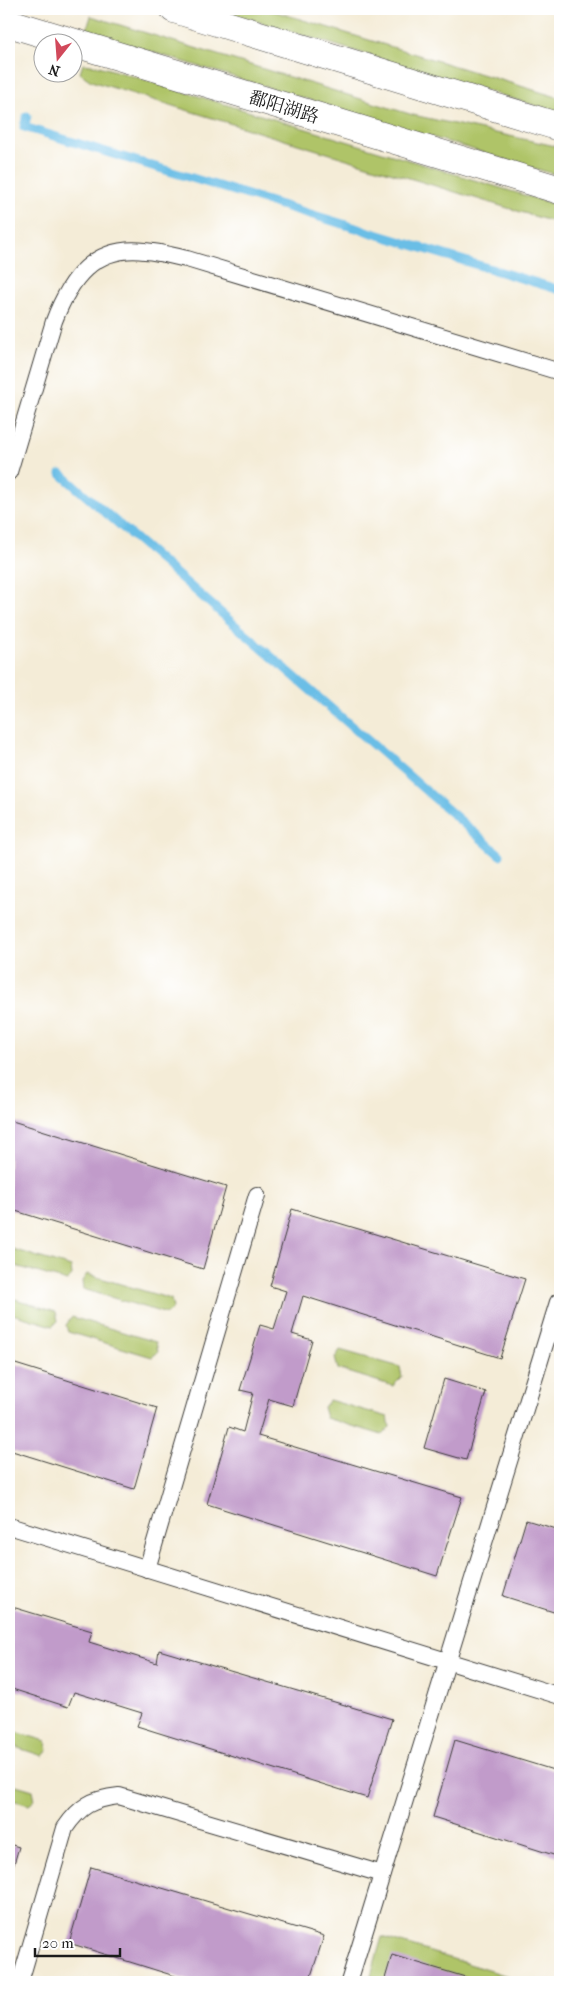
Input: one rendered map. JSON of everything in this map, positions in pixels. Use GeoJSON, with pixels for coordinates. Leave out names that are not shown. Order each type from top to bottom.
{"type":"FeatureCollection","features":[{"type":"Feature","properties":{"kind":"main road"},"geometry":{"type":"LineString","coordinates":[[174,9],[560,127]]}},
{"type":"Feature","properties":{"kind":"main road","name":"鄱阳湖路"},"geometry":{"type":"LineString","coordinates":[[9,23],[560,190]]}},
{"type":"Feature","properties":{"kind":"lane"},"geometry":{"type":"LineString","coordinates":[[9,472],[62,298],[75,278],[96,260],[121,252],[145,250],[187,259],[560,372]]}},
{"type":"Feature","properties":{"kind":"lane"},"geometry":{"type":"LineString","coordinates":[[147,1569],[257,1195]]}},
{"type":"Feature","properties":{"kind":"lane"},"geometry":{"type":"LineString","coordinates":[[349,1982],[558,1302]]}},
{"type":"Feature","properties":{"kind":"lane"},"geometry":{"type":"LineString","coordinates":[[9,1526],[560,1696]]}},
{"type":"Feature","properties":{"kind":"lane"},"geometry":{"type":"LineString","coordinates":[[20,1982],[65,1828],[75,1814],[87,1804],[104,1797],[119,1796],[382,1874]]}},
{"type":"Feature","properties":{"kind":"green space"},"geometry":{"type":"Polygon","coordinates":[[[216,9],[267,9],[560,98],[560,113],[216,9]]]}},
{"type":"Feature","properties":{"kind":"green space"},"geometry":{"type":"Polygon","coordinates":[[[91,16],[413,115],[560,147],[560,176],[86,32],[91,16]]]}},
{"type":"Feature","properties":{"kind":"green space"},"geometry":{"type":"Polygon","coordinates":[[[83,64],[99,66],[560,206],[560,224],[91,81],[82,74],[83,64]]]}},
{"type":"Feature","properties":{"kind":"green space"},"geometry":{"type":"Polygon","coordinates":[[[9,1248],[71,1267],[72,1276],[67,1281],[9,1264],[9,1248]]]}},
{"type":"Feature","properties":{"kind":"green space"},"geometry":{"type":"Polygon","coordinates":[[[87,1274],[171,1299],[173,1308],[167,1314],[83,1289],[82,1281],[87,1274]]]}},
{"type":"Feature","properties":{"kind":"green space"},"geometry":{"type":"Polygon","coordinates":[[[9,1297],[56,1312],[58,1321],[53,1326],[9,1313],[9,1297]]]}},
{"type":"Feature","properties":{"kind":"green space"},"geometry":{"type":"Polygon","coordinates":[[[72,1317],[156,1342],[158,1352],[152,1357],[68,1332],[66,1325],[72,1317]]]}},
{"type":"Feature","properties":{"kind":"green space"},"geometry":{"type":"Polygon","coordinates":[[[340,1350],[400,1367],[402,1377],[393,1386],[338,1369],[335,1358],[340,1350]]]}},
{"type":"Feature","properties":{"kind":"green space"},"geometry":{"type":"Polygon","coordinates":[[[329,1400],[388,1417],[390,1427],[382,1435],[326,1418],[323,1407],[329,1400]]]}},
{"type":"Feature","properties":{"kind":"green space"},"geometry":{"type":"Polygon","coordinates":[[[9,1730],[46,1741],[48,1750],[43,1756],[9,1745],[9,1730]]]}},
{"type":"Feature","properties":{"kind":"green space"},"geometry":{"type":"Polygon","coordinates":[[[9,1783],[33,1790],[35,1800],[29,1805],[9,1799],[9,1783]]]}},
{"type":"Feature","properties":{"kind":"green space"},"geometry":{"type":"Polygon","coordinates":[[[382,1937],[527,1982],[369,1982],[382,1937]]]}},
{"type":"Feature","properties":{"kind":"building"},"geometry":{"type":"Polygon","coordinates":[[[9,1120],[226,1187],[203,1269],[9,1209],[9,1120]]]}},
{"type":"Feature","properties":{"kind":"building"},"geometry":{"type":"Polygon","coordinates":[[[292,1209],[525,1279],[500,1358],[303,1296],[292,1334],[312,1340],[293,1406],[269,1399],[258,1436],[462,1497],[437,1576],[207,1504],[229,1427],[243,1432],[253,1393],[240,1390],[260,1325],[274,1329],[286,1291],[270,1286],[292,1209]]]}},
{"type":"Feature","properties":{"kind":"building"},"geometry":{"type":"Polygon","coordinates":[[[9,1362],[157,1408],[134,1489],[9,1450],[9,1362]]]}},
{"type":"Feature","properties":{"kind":"building"},"geometry":{"type":"Polygon","coordinates":[[[444,1379],[486,1392],[466,1460],[424,1448],[444,1379]]]}},
{"type":"Feature","properties":{"kind":"building"},"geometry":{"type":"Polygon","coordinates":[[[526,1520],[560,1530],[560,1614],[503,1596],[526,1520]]]}},
{"type":"Feature","properties":{"kind":"building"},"geometry":{"type":"Polygon","coordinates":[[[9,1606],[92,1631],[89,1642],[157,1663],[159,1650],[392,1719],[367,1798],[137,1726],[142,1713],[74,1692],[68,1707],[9,1688],[9,1606]]]}},
{"type":"Feature","properties":{"kind":"building"},"geometry":{"type":"Polygon","coordinates":[[[455,1740],[560,1772],[560,1857],[433,1817],[455,1740]]]}},
{"type":"Feature","properties":{"kind":"building"},"geometry":{"type":"Polygon","coordinates":[[[9,1844],[19,1847],[9,1881],[9,1844]]]}},
{"type":"Feature","properties":{"kind":"building"},"geometry":{"type":"Polygon","coordinates":[[[91,1867],[324,1936],[309,1982],[194,1982],[69,1943],[91,1867]]]}},
{"type":"Feature","properties":{"kind":"building"},"geometry":{"type":"Polygon","coordinates":[[[392,1955],[482,1982],[384,1982],[392,1955]]]}},
{"type":"Feature","properties":{"kind":"waterway"},"geometry":{"type":"LineString","coordinates":[[27,116],[24,127],[560,290]]}},
{"type":"Feature","properties":{"kind":"waterway"},"geometry":{"type":"LineString","coordinates":[[61,474],[500,855]]}}]}
